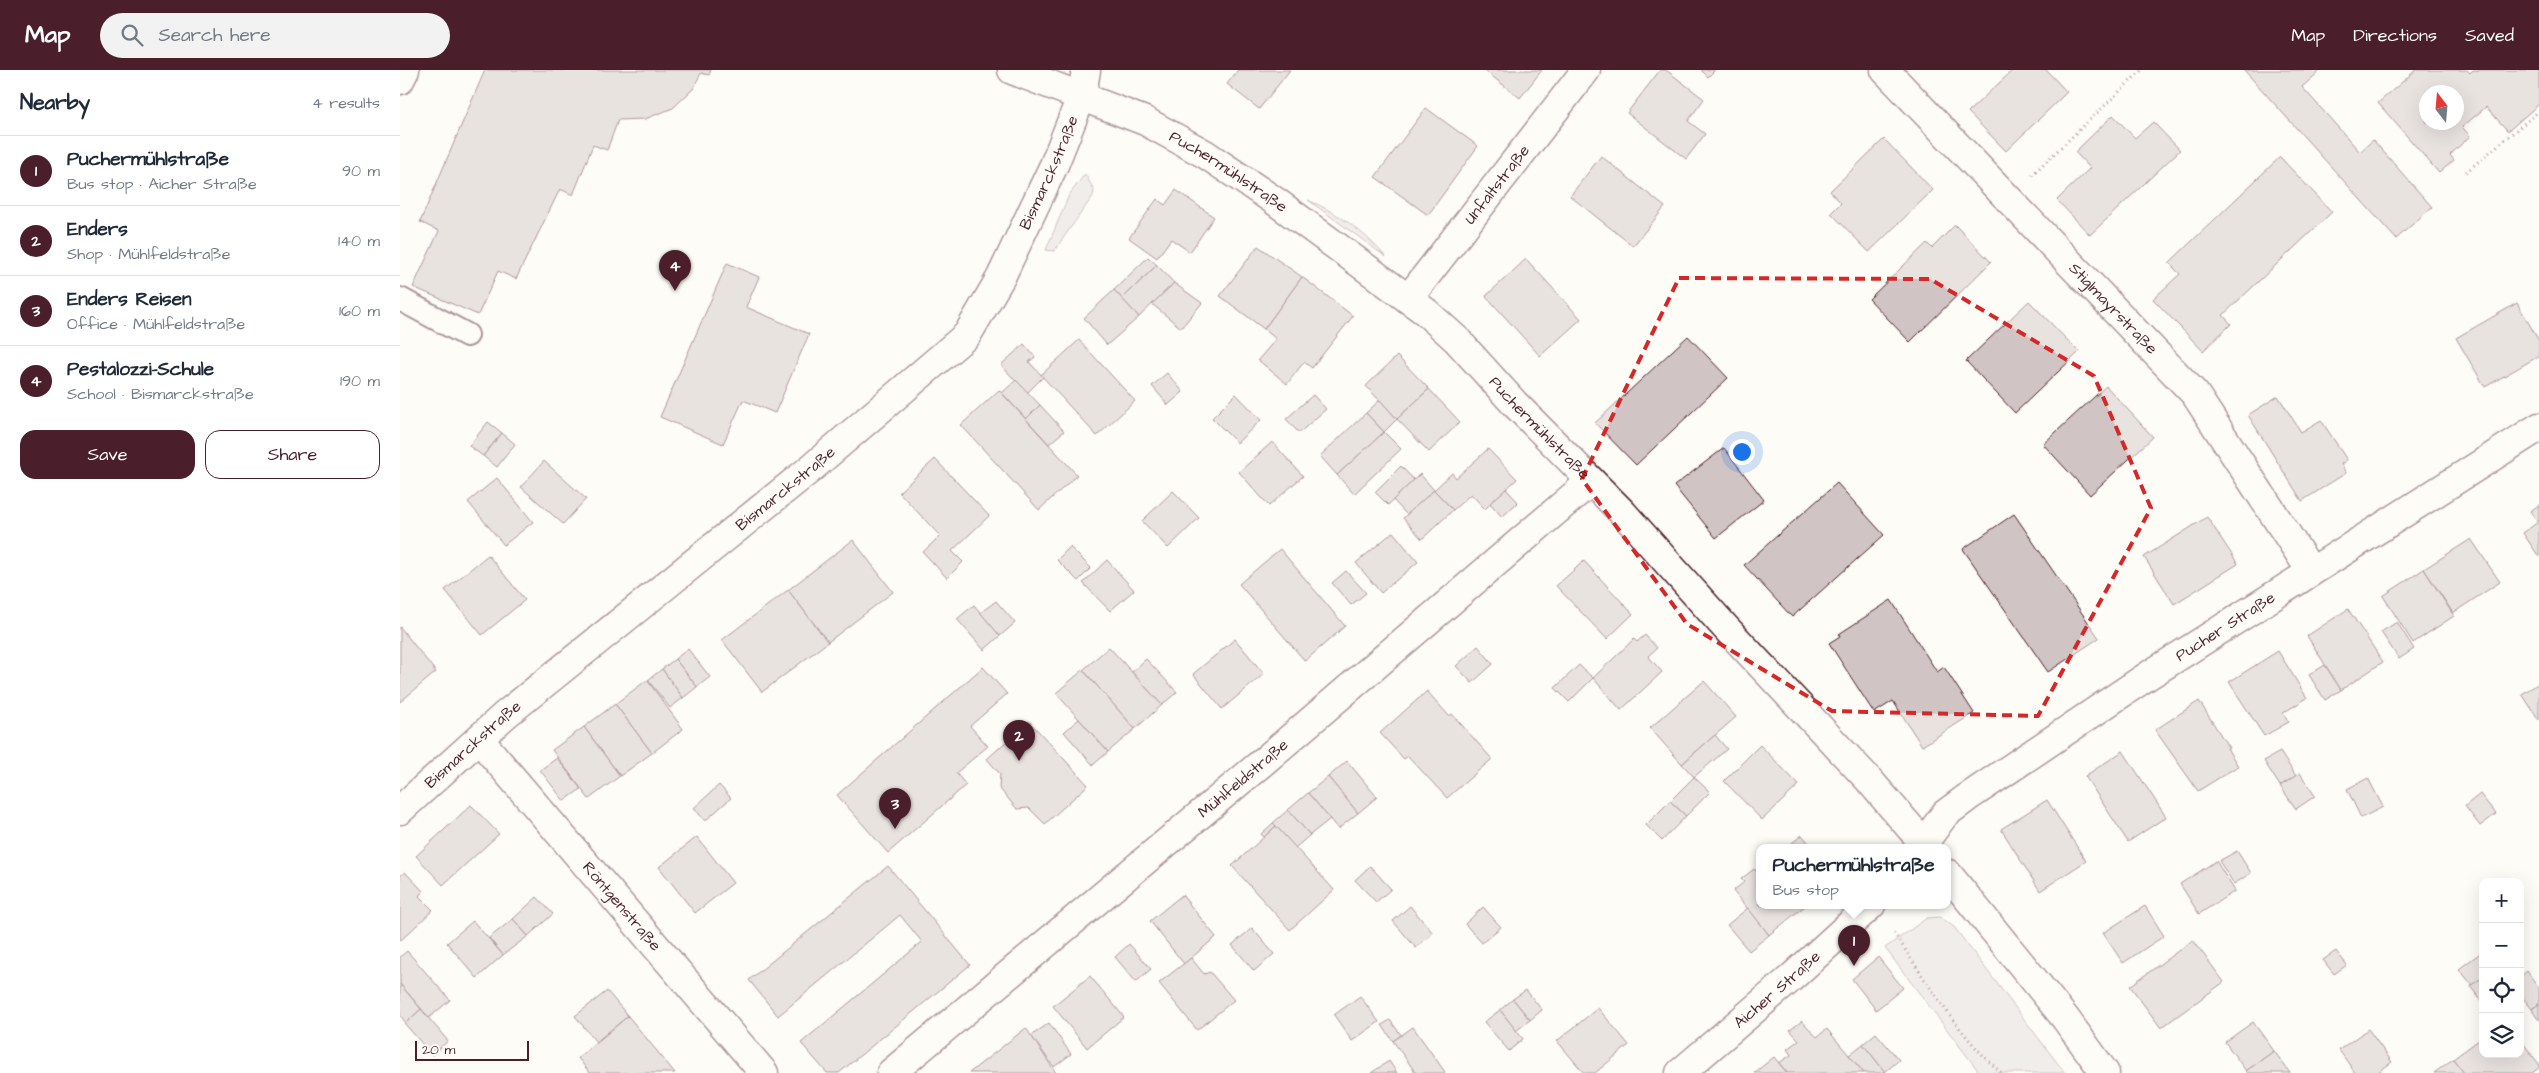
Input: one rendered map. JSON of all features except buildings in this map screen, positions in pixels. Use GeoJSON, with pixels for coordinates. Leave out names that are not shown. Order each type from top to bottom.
{"type":"FeatureCollection","features":[{"type":"Feature","properties":{"kind":"street"},"geometry":{"type":"LineString","coordinates":[[400,80],[405,70]]}},
{"type":"Feature","properties":{"kind":"street","name":"Puchermühlstraße"},"geometry":{"type":"LineString","coordinates":[[1012,70],[1084,83],[1145,121],[1206,154],[1276,201],[1408,299],[1457,340],[1514,403],[1623,513],[1725,627],[1869,780],[1922,844]]}},
{"type":"Feature","properties":{"kind":"street","name":"Unfaltstraße"},"geometry":{"type":"LineString","coordinates":[[1408,299],[1586,70]]}},
{"type":"Feature","properties":{"kind":"street","name":"Stiglmayrstraße"},"geometry":{"type":"LineString","coordinates":[[1885,70],[2195,394],[2311,572]]}},
{"type":"Feature","properties":{"kind":"street","name":"Bismarckstraße"},"geometry":{"type":"LineString","coordinates":[[400,810],[505,715],[808,470],[967,335],[1001,277],[1054,165],[1084,83]]}},
{"type":"Feature","properties":{"kind":"street","name":"Pucher Straße"},"geometry":{"type":"LineString","coordinates":[[1925,844],[1945,814],[1968,797],[2146,677],[2539,427]]}},
{"type":"Feature","properties":{"kind":"street","name":"Mühlfeldstraße"},"geometry":{"type":"LineString","coordinates":[[891,1073],[1264,761],[1591,482]]}},
{"type":"Feature","properties":{"kind":"street","name":"Röntgenstraße"},"geometry":{"type":"LineString","coordinates":[[478,740],[764,1073]]}},
{"type":"Feature","properties":{"kind":"street"},"geometry":{"type":"LineString","coordinates":[[1951,878],[2065,1018],[2104,1073]]}},
{"type":"Feature","properties":{"kind":"street","name":"Aicher Straße"},"geometry":{"type":"LineString","coordinates":[[1680,1073],[1790,979],[1867,909]]}},
{"type":"Feature","properties":{"kind":"lane"},"geometry":{"type":"LineString","coordinates":[[400,299],[467,335]]}},
{"type":"Feature","properties":{"kind":"path"},"geometry":{"type":"LineString","coordinates":[[2006,198],[2142,70]]}},
{"type":"Feature","properties":{"kind":"path"},"geometry":{"type":"LineString","coordinates":[[2466,172],[2539,110]]}},
{"type":"Feature","properties":{"kind":"path"},"geometry":{"type":"LineString","coordinates":[[1894,933],[1954,1020],[1989,1063],[2002,1073]]}},
{"type":"Feature","properties":{"kind":"highlighted area"},"geometry":{"type":"Polygon","coordinates":[[[1679,278],[1930,279],[2094,376],[2151,508],[2038,716],[1832,711],[1687,624],[1582,479],[1679,278]]]}},
{"type":"Feature","properties":{"kind":"shaded area"},"geometry":{"type":"Polygon","coordinates":[[[1085,174],[1094,190],[1093,196],[1054,251],[1046,250],[1069,195],[1085,174]]]}},
{"type":"Feature","properties":{"kind":"shaded area"},"geometry":{"type":"Polygon","coordinates":[[[1308,200],[1350,224],[1369,239],[1386,257],[1308,200]]]}},
{"type":"Feature","properties":{"kind":"shaded area"},"geometry":{"type":"Polygon","coordinates":[[[1940,917],[1954,927],[2065,1073],[1980,1073],[1885,948],[1927,918],[1940,917]]]}},
{"type":"Feature","properties":{"kind":"place","name":"Pestalozzi-Schule"},"geometry":{"type":"Point","coordinates":[675,291]}},
{"type":"Feature","properties":{"kind":"place","name":"Enders"},"geometry":{"type":"Point","coordinates":[1019,761]}},
{"type":"Feature","properties":{"kind":"place","name":"Enders Reisen"},"geometry":{"type":"Point","coordinates":[895,829]}},
{"type":"Feature","properties":{"kind":"place","name":"Puchermühlstraße"},"geometry":{"type":"Point","coordinates":[1854,966]}}]}
